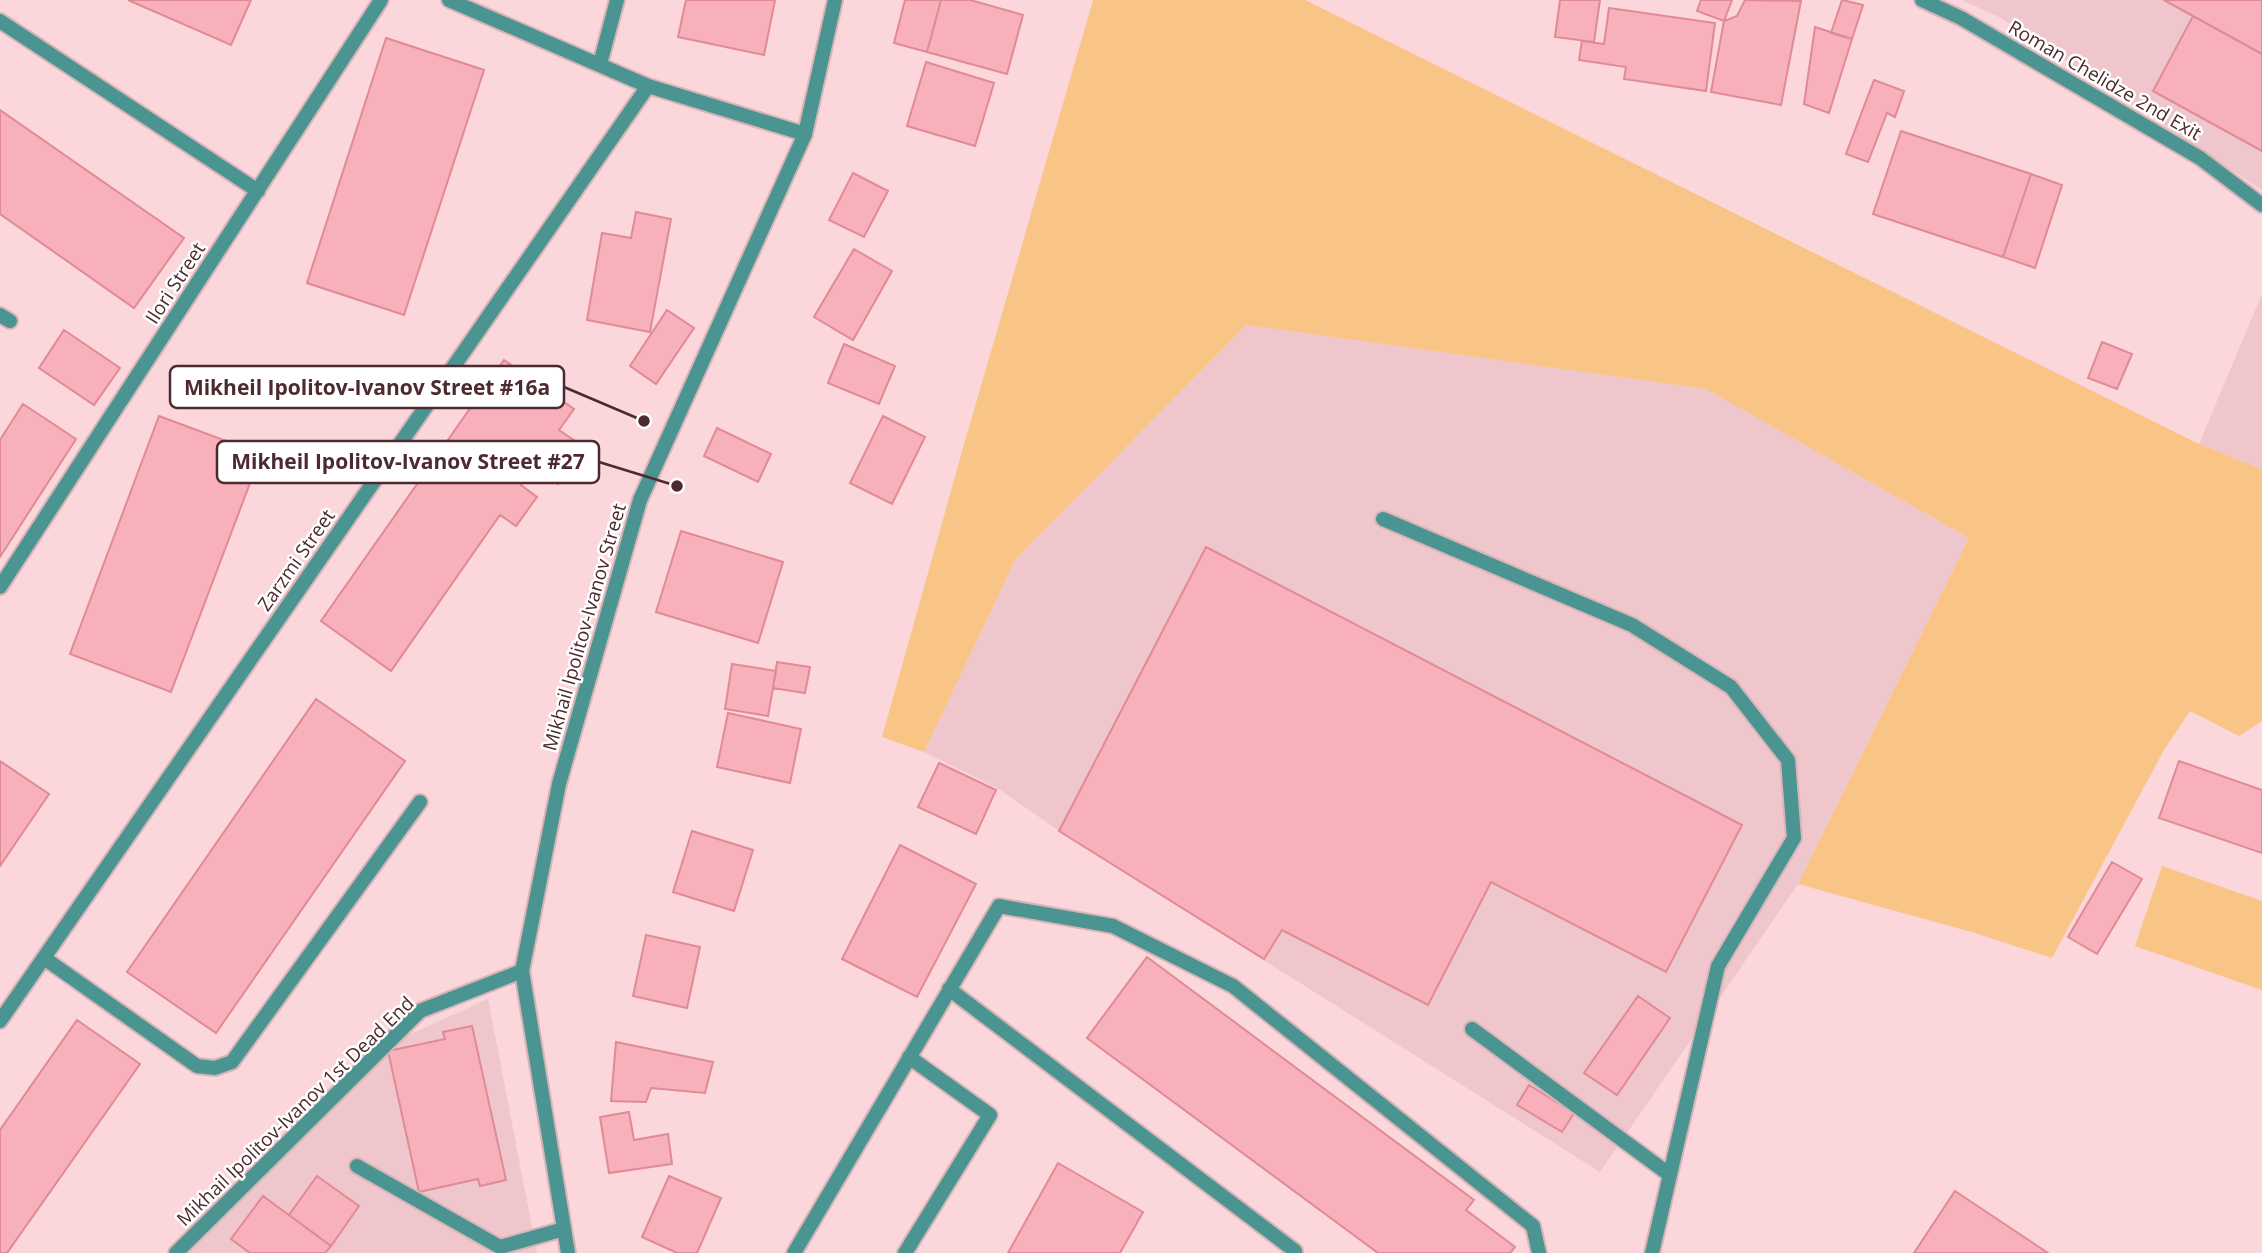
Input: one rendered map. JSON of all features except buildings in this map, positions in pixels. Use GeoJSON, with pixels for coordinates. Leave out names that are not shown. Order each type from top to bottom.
{"type":"FeatureCollection","features":[{"type":"Feature","properties":{"kind":"street","name":"Ilori Street"},"geometry":{"type":"LineString","coordinates":[[0,587],[382,0]]}},
{"type":"Feature","properties":{"kind":"street"},"geometry":{"type":"LineString","coordinates":[[449,0],[648,86],[805,134]]}},
{"type":"Feature","properties":{"kind":"street"},"geometry":{"type":"LineString","coordinates":[[600,65],[617,0]]}},
{"type":"Feature","properties":{"kind":"street","name":"Mikhail Ipolitov-Ivanov Street"},"geometry":{"type":"LineString","coordinates":[[568,1253],[522,971],[559,785],[640,500],[805,134],[835,0]]}},
{"type":"Feature","properties":{"kind":"street","name":"Roman Chelidze 2nd Exit"},"geometry":{"type":"LineString","coordinates":[[1922,0],[1961,18],[2200,158],[2262,205]]}},
{"type":"Feature","properties":{"kind":"street"},"geometry":{"type":"LineString","coordinates":[[0,21],[258,191]]}},
{"type":"Feature","properties":{"kind":"street","name":"Zarzmi Street"},"geometry":{"type":"LineString","coordinates":[[0,1021],[648,86]]}},
{"type":"Feature","properties":{"kind":"street"},"geometry":{"type":"LineString","coordinates":[[1383,519],[1632,625],[1731,687],[1788,760],[1794,838],[1718,966],[1652,1253]]}},
{"type":"Feature","properties":{"kind":"street"},"geometry":{"type":"LineString","coordinates":[[44,958],[197,1066],[215,1068],[232,1062],[419,802]]}},
{"type":"Feature","properties":{"kind":"street"},"geometry":{"type":"LineString","coordinates":[[794,1253],[999,905],[1113,926],[1233,986],[1533,1226],[1539,1253]]}},
{"type":"Feature","properties":{"kind":"street","name":"Mikhail Ipolitov-Ivanov 1st Dead End"},"geometry":{"type":"LineString","coordinates":[[176,1253],[420,1011],[522,971]]}},
{"type":"Feature","properties":{"kind":"street"},"geometry":{"type":"LineString","coordinates":[[949,989],[1295,1253]]}},
{"type":"Feature","properties":{"kind":"street"},"geometry":{"type":"LineString","coordinates":[[1472,1029],[1670,1175]]}},
{"type":"Feature","properties":{"kind":"street"},"geometry":{"type":"LineString","coordinates":[[905,1253],[989,1115],[909,1057]]}},
{"type":"Feature","properties":{"kind":"street"},"geometry":{"type":"LineString","coordinates":[[357,1166],[500,1247],[564,1229]]}},
{"type":"Feature","properties":{"kind":"shaded area"},"geometry":{"type":"Polygon","coordinates":[[[1093,0],[1305,0],[2199,444],[2262,469],[2262,721],[2239,736],[2190,711],[2164,750],[2052,958],[1975,933],[1798,884],[1969,538],[1706,389],[1246,325],[1015,560],[924,752],[882,737],[1093,0]]]}},
{"type":"Feature","properties":{"kind":"shaded area"},"geometry":{"type":"Polygon","coordinates":[[[1962,0],[2262,0],[2262,190],[2001,18],[1962,0]]]}},
{"type":"Feature","properties":{"kind":"shaded area"},"geometry":{"type":"Polygon","coordinates":[[[2262,294],[2262,469],[2199,444],[2262,294]]]}},
{"type":"Feature","properties":{"kind":"shaded area"},"geometry":{"type":"Polygon","coordinates":[[[1246,325],[1706,389],[1969,538],[1798,884],[1600,1172],[1059,831],[999,789],[924,752],[1015,560],[1246,325]]]}},
{"type":"Feature","properties":{"kind":"shaded area"},"geometry":{"type":"Polygon","coordinates":[[[2162,866],[2262,901],[2262,990],[2135,946],[2162,866]]]}},
{"type":"Feature","properties":{"kind":"shaded area"},"geometry":{"type":"Polygon","coordinates":[[[488,999],[537,1253],[188,1253],[397,1040],[488,999]]]}},
{"type":"Feature","properties":{"kind":"place","name":"Mikheil Ipolitov-Ivanov Street #16a"},"geometry":{"type":"Point","coordinates":[644,421]}},
{"type":"Feature","properties":{"kind":"place","name":"Mikheil Ipolitov-Ivanov Street #27"},"geometry":{"type":"Point","coordinates":[677,486]}}]}
